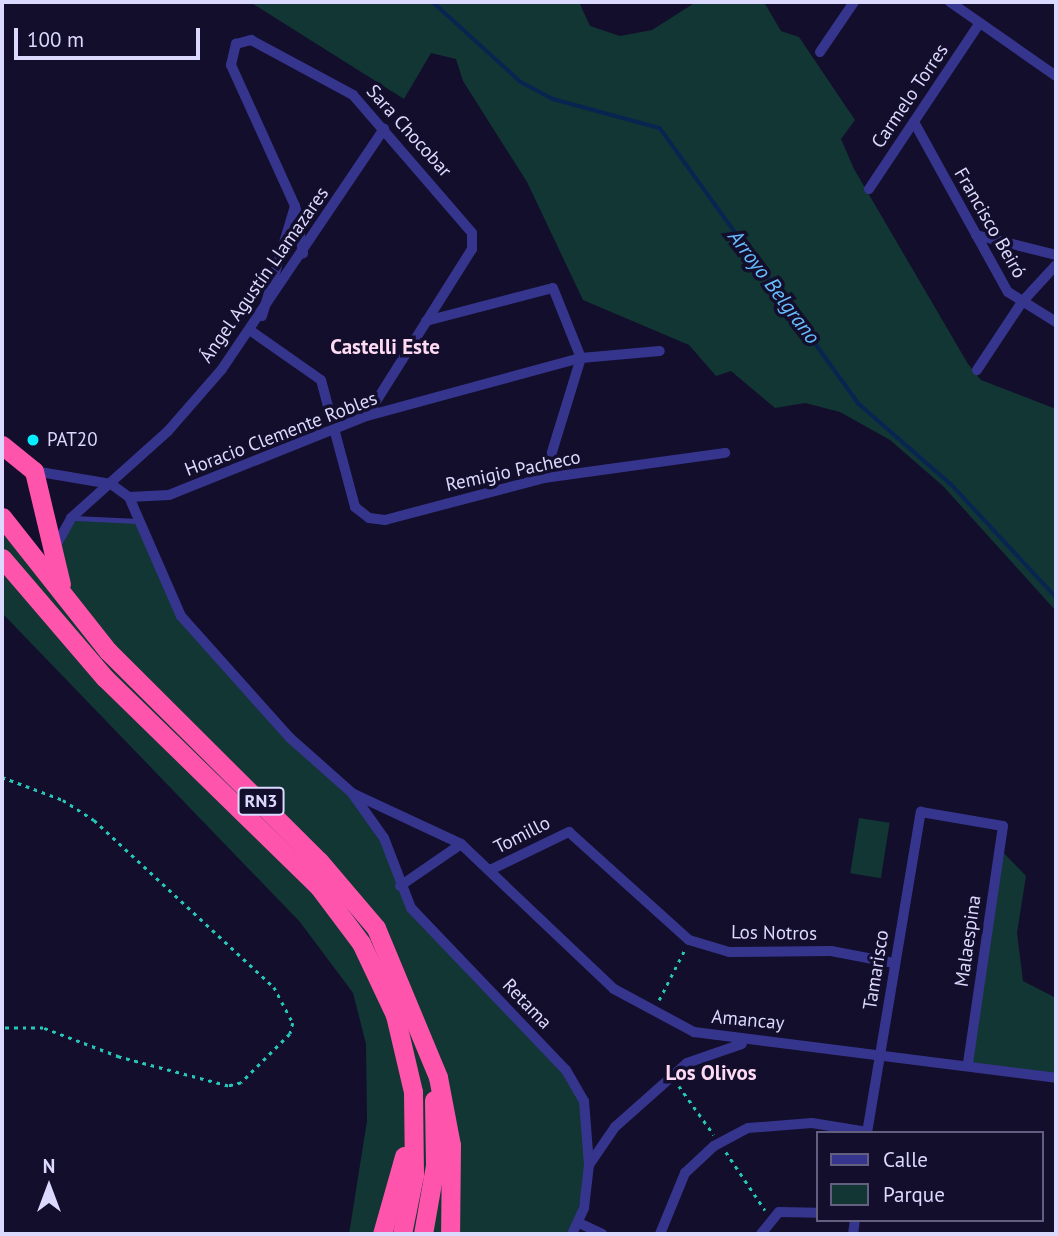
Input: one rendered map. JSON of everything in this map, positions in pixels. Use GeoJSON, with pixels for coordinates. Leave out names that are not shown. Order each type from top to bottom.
{"type":"FeatureCollection","features":[{"type":"Feature","properties":{"kind":"highway"},"geometry":{"type":"LineString","coordinates":[[2,445],[34,471],[52,555],[68,602]]}},
{"type":"Feature","properties":{"kind":"highway","name":"RN3"},"geometry":{"type":"LineString","coordinates":[[2,517],[108,651],[355,900],[392,958],[420,1025],[435,1115],[423,1234]]}},
{"type":"Feature","properties":{"kind":"highway","name":"RN3"},"geometry":{"type":"LineString","coordinates":[[2,558],[105,677],[334,905],[384,986],[414,1093],[414,1175],[402,1234]]}},
{"type":"Feature","properties":{"kind":"highway"},"geometry":{"type":"LineString","coordinates":[[420,1025],[452,1145],[450,1234]]}},
{"type":"Feature","properties":{"kind":"highway"},"geometry":{"type":"LineString","coordinates":[[382,1234],[400,1178],[414,1093]]}},
{"type":"Feature","properties":{"kind":"street"},"geometry":{"type":"LineString","coordinates":[[820,52],[854,2]]}},
{"type":"Feature","properties":{"kind":"street"},"geometry":{"type":"LineString","coordinates":[[950,2],[1056,76]]}},
{"type":"Feature","properties":{"kind":"street","name":"Carmelo Torres"},"geometry":{"type":"LineString","coordinates":[[869,189],[979,24]]}},
{"type":"Feature","properties":{"kind":"street","name":"Sara Chocobar"},"geometry":{"type":"LineString","coordinates":[[295,206],[232,65],[236,44],[267,43],[353,94],[465,219],[472,249],[426,321]]}},
{"type":"Feature","properties":{"kind":"street","name":"Francisco Beiró"},"geometry":{"type":"LineString","coordinates":[[914,122],[1008,292],[1056,322]]}},
{"type":"Feature","properties":{"kind":"street","name":"Ángel Agustín Llamazares"},"geometry":{"type":"LineString","coordinates":[[52,555],[71,518],[168,431],[251,331],[384,129]]}},
{"type":"Feature","properties":{"kind":"street"},"geometry":{"type":"LineString","coordinates":[[295,206],[303,253]]}},
{"type":"Feature","properties":{"kind":"street"},"geometry":{"type":"LineString","coordinates":[[262,316],[295,206]]}},
{"type":"Feature","properties":{"kind":"street"},"geometry":{"type":"LineString","coordinates":[[976,235],[1056,255]]}},
{"type":"Feature","properties":{"kind":"street"},"geometry":{"type":"LineString","coordinates":[[977,370],[1022,302],[1056,265]]}},
{"type":"Feature","properties":{"kind":"street"},"geometry":{"type":"LineString","coordinates":[[367,416],[426,321],[553,288],[581,358],[544,478]]}},
{"type":"Feature","properties":{"kind":"street"},"geometry":{"type":"LineString","coordinates":[[251,331],[321,380],[331,431]]}},
{"type":"Feature","properties":{"kind":"street","name":"Horacio Clemente Robles"},"geometry":{"type":"LineString","coordinates":[[129,496],[180,492],[367,416],[581,358],[660,351]]}},
{"type":"Feature","properties":{"kind":"street","name":"Remigio Pacheco"},"geometry":{"type":"LineString","coordinates":[[331,431],[355,507],[369,518],[385,520],[544,478],[725,453]]}},
{"type":"Feature","properties":{"kind":"street"},"geometry":{"type":"LineString","coordinates":[[34,471],[111,484],[129,496],[181,616],[289,737],[352,793]]}},
{"type":"Feature","properties":{"kind":"street","name":"Amancay"},"geometry":{"type":"LineString","coordinates":[[352,793],[461,844],[614,989],[652,1013],[694,1032],[755,1042],[880,1051],[968,1062],[1056,1078]]}},
{"type":"Feature","properties":{"kind":"street","name":"Retama"},"geometry":{"type":"LineString","coordinates":[[352,793],[384,838],[400,886],[411,908],[566,1070],[584,1101],[589,1166]]}},
{"type":"Feature","properties":{"kind":"street","name":"Tamarisco"},"geometry":{"type":"LineString","coordinates":[[867,1131],[921,812],[1003,825]]}},
{"type":"Feature","properties":{"kind":"street","name":"Malaespina"},"geometry":{"type":"LineString","coordinates":[[968,1062],[1003,825]]}},
{"type":"Feature","properties":{"kind":"street","name":"Los Notros"},"geometry":{"type":"LineString","coordinates":[[569,832],[689,940],[729,952],[831,951],[894,963]]}},
{"type":"Feature","properties":{"kind":"street","name":"Tomillo"},"geometry":{"type":"LineString","coordinates":[[490,870],[569,832]]}},
{"type":"Feature","properties":{"kind":"street"},"geometry":{"type":"LineString","coordinates":[[400,886],[461,844]]}},
{"type":"Feature","properties":{"kind":"street"},"geometry":{"type":"LineString","coordinates":[[572,1234],[579,1223],[589,1166],[650,1090],[716,1048],[755,1042]]}},
{"type":"Feature","properties":{"kind":"street"},"geometry":{"type":"LineString","coordinates":[[660,1234],[685,1173],[714,1146],[748,1128],[812,1123],[861,1131]]}},
{"type":"Feature","properties":{"kind":"street"},"geometry":{"type":"LineString","coordinates":[[761,1234],[779,1212],[816,1213]]}},
{"type":"Feature","properties":{"kind":"street"},"geometry":{"type":"LineString","coordinates":[[579,1223],[603,1234]]}},
{"type":"Feature","properties":{"kind":"lane"},"geometry":{"type":"LineString","coordinates":[[71,518],[140,521]]}},
{"type":"Feature","properties":{"kind":"path"},"geometry":{"type":"LineString","coordinates":[[2,777],[63,800],[94,820],[274,987],[293,1023],[290,1034],[241,1083],[228,1086],[119,1057],[43,1028],[2,1028]]}},
{"type":"Feature","properties":{"kind":"path"},"geometry":{"type":"LineString","coordinates":[[652,1013],[689,940]]}},
{"type":"Feature","properties":{"kind":"green space"},"geometry":{"type":"Polygon","coordinates":[[[250,2],[579,2],[590,26],[620,36],[652,30],[696,2],[764,2],[781,31],[799,37],[855,120],[841,139],[854,169],[968,364],[981,380],[1056,409],[1056,611],[943,486],[890,440],[840,412],[805,403],[775,408],[731,371],[716,376],[689,345],[583,300],[527,182],[463,81],[456,59],[431,53],[404,99],[250,2]]]}},
{"type":"Feature","properties":{"kind":"green space"},"geometry":{"type":"Polygon","coordinates":[[[2,517],[66,599],[52,555],[71,518],[140,521],[181,616],[370,816],[405,899],[566,1070],[584,1101],[589,1165],[572,1234],[349,1234],[367,1121],[366,1044],[353,993],[300,922],[2,613],[2,517]]]}},
{"type":"Feature","properties":{"kind":"green space"},"geometry":{"type":"Polygon","coordinates":[[[859,818],[890,823],[881,878],[850,873],[859,818]]]}},
{"type":"Feature","properties":{"kind":"green space"},"geometry":{"type":"Polygon","coordinates":[[[1000,849],[1026,876],[1017,933],[1023,981],[1056,998],[1056,1078],[968,1062],[1000,849]]]}},
{"type":"Feature","properties":{"kind":"waterway","name":"Arroyo Belgrano"},"geometry":{"type":"LineString","coordinates":[[433,2],[521,82],[553,99],[660,128],[858,403],[951,484],[1056,597]]}},
{"type":"Feature","properties":{"kind":"place","name":"PAT20"},"geometry":{"type":"Point","coordinates":[33,440]}},
{"type":"Feature","properties":{"kind":"district","name":"Castelli Este"},"geometry":{"type":"Point","coordinates":[385,347]}},
{"type":"Feature","properties":{"kind":"district","name":"Los Olivos"},"geometry":{"type":"Point","coordinates":[711,1073]}}]}
